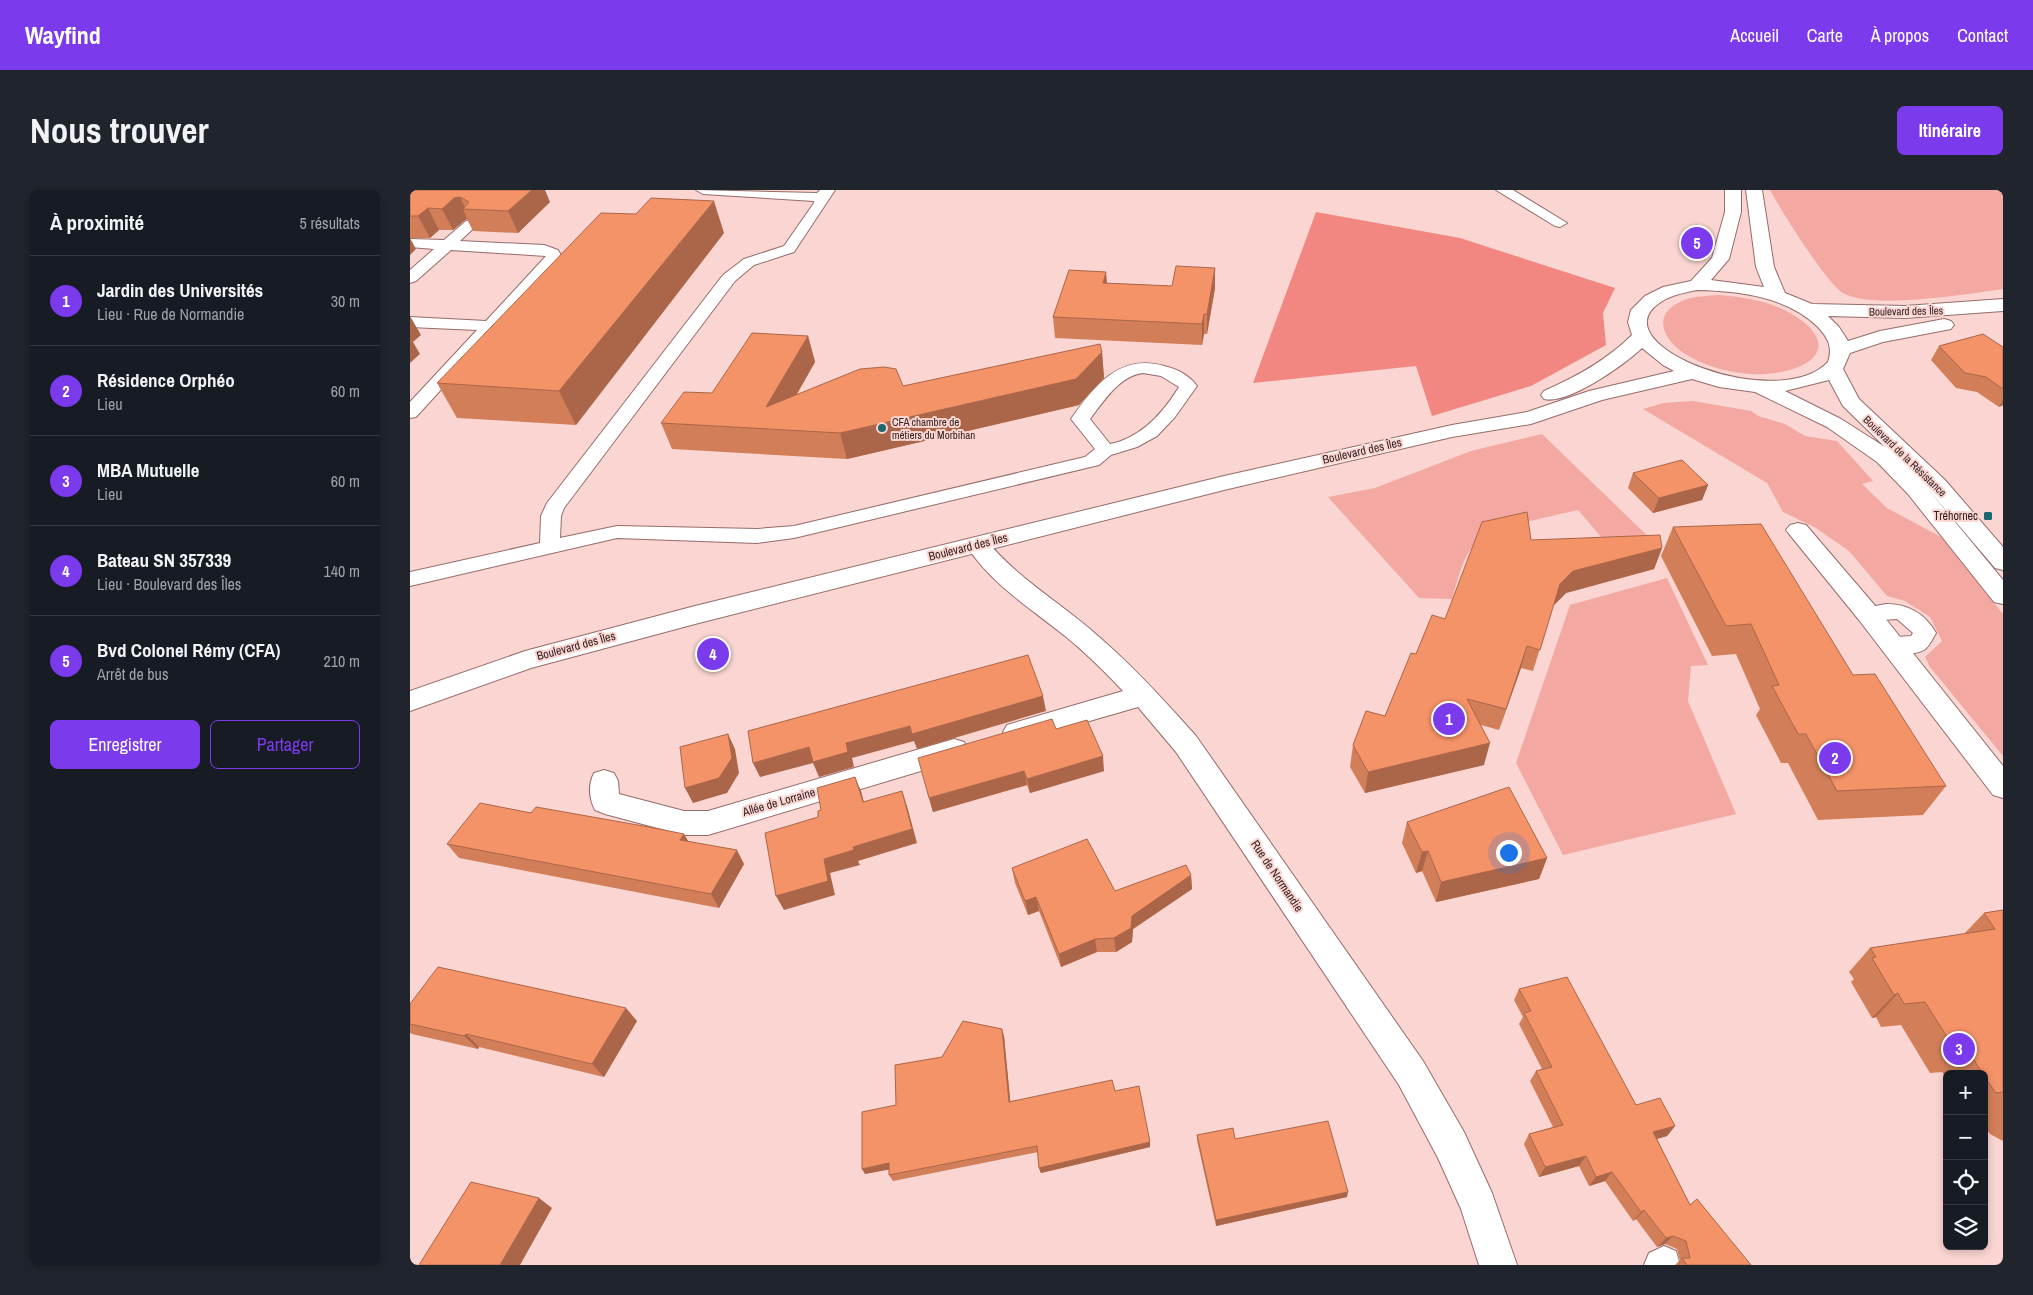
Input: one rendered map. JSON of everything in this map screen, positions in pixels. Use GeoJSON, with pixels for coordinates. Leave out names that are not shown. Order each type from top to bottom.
{"type":"FeatureCollection","features":[{"type":"Feature","properties":{"kind":"main road"},"geometry":{"type":"LineString","coordinates":[[1724,190],[1733,212]]}},
{"type":"Feature","properties":{"kind":"main road"},"geometry":{"type":"LineString","coordinates":[[1697,285],[1720,260],[1733,212],[1732,190]]}},
{"type":"Feature","properties":{"kind":"main road"},"geometry":{"type":"LineString","coordinates":[[1754,190],[1758,199],[1765,267],[1774,284],[1777,296]]}},
{"type":"Feature","properties":{"kind":"main road"},"geometry":{"type":"LineString","coordinates":[[1758,387],[1736,384],[1692,373],[1664,358],[1642,336],[1638,326],[1638,315],[1642,306],[1664,292],[1697,285],[1723,285],[1777,296],[1808,310]]}},
{"type":"Feature","properties":{"kind":"main road","name":"Boulevard des Îles"},"geometry":{"type":"LineString","coordinates":[[1808,310],[1905,312],[2003,305]]}},
{"type":"Feature","properties":{"kind":"main road","name":"Boulevard de la Résistance"},"geometry":{"type":"LineString","coordinates":[[1808,310],[1825,322],[1836,336],[1837,359],[1850,402],[1937,485],[2003,562]]}},
{"type":"Feature","properties":{"kind":"main road","name":"Boulevard des Îles"},"geometry":{"type":"LineString","coordinates":[[1758,387],[1789,386],[1815,380],[1837,359],[1880,337],[1959,323],[2003,312]]}},
{"type":"Feature","properties":{"kind":"main road","name":"Boulevard des Îles"},"geometry":{"type":"LineString","coordinates":[[1452,431],[1480,417],[1520,406],[1581,380],[1631,348],[1642,336]]}},
{"type":"Feature","properties":{"kind":"main road","name":"Boulevard des Îles"},"geometry":{"type":"LineString","coordinates":[[410,701],[525,660],[695,615],[1224,483],[1452,431],[1531,418],[1596,395],[1692,373]]}},
{"type":"Feature","properties":{"kind":"main road","name":"Boulevard de la Résistance"},"geometry":{"type":"LineString","coordinates":[[1758,387],[1834,423],[1885,457],[1916,489],[2003,596]]}},
{"type":"Feature","properties":{"kind":"main road"},"geometry":{"type":"LineString","coordinates":[[1798,530],[1868,614],[2003,786]]}},
{"type":"Feature","properties":{"kind":"main road","name":"Rue de Normandie"},"geometry":{"type":"LineString","coordinates":[[978,545],[988,559],[1026,593],[1088,641],[1145,695],[1186,744],[1411,1073],[1451,1145],[1479,1206],[1498,1265]]}},
{"type":"Feature","properties":{"kind":"main road","name":"Boulevard des Îles"},"geometry":{"type":"LineString","coordinates":[[410,689],[487,672]]}},
{"type":"Feature","properties":{"kind":"main road","name":"Allée de Lorraine"},"geometry":{"type":"LineString","coordinates":[[604,781],[605,802],[684,823],[708,823],[1145,695]]}},
{"type":"Feature","properties":{"kind":"lane"},"geometry":{"type":"LineString","coordinates":[[550,547],[551,516],[554,507],[683,336],[729,278],[749,262],[789,249],[825,193],[703,190]]}},
{"type":"Feature","properties":{"kind":"lane"},"geometry":{"type":"LineString","coordinates":[[1503,190],[1560,223]]}},
{"type":"Feature","properties":{"kind":"lane"},"geometry":{"type":"LineString","coordinates":[[410,278],[471,224]]}},
{"type":"Feature","properties":{"kind":"lane"},"geometry":{"type":"LineString","coordinates":[[410,243],[554,252],[554,257],[550,264],[410,413]]}},
{"type":"Feature","properties":{"kind":"lane"},"geometry":{"type":"LineString","coordinates":[[410,322],[491,326]]}},
{"type":"Feature","properties":{"kind":"lane"},"geometry":{"type":"LineString","coordinates":[[410,579],[617,532],[757,536],[794,532],[1092,461],[1105,450],[1124,447],[1147,436],[1182,397],[1188,386],[1177,375],[1166,370],[1125,371],[1098,396],[1080,419],[1105,450]]}},
{"type":"Feature","properties":{"kind":"lane"},"geometry":{"type":"LineString","coordinates":[[1868,614],[1892,609],[1915,619],[1925,634],[1917,644],[1890,644]]}},
{"type":"Feature","properties":{"kind":"shaded area"},"geometry":{"type":"Polygon","coordinates":[[[1770,190],[2003,190],[2003,289],[1897,301],[1857,298],[1843,293],[1826,276],[1793,229],[1770,190]]]}},
{"type":"Feature","properties":{"kind":"shaded area"},"geometry":{"type":"Polygon","coordinates":[[[1316,212],[1460,238],[1615,288],[1603,313],[1606,345],[1531,386],[1432,416],[1416,366],[1253,383],[1316,212]]]}},
{"type":"Feature","properties":{"kind":"shaded area"},"geometry":{"type":"Polygon","coordinates":[[[1719,295],[1757,300],[1792,314],[1806,324],[1815,334],[1818,343],[1817,351],[1812,359],[1790,370],[1775,373],[1737,373],[1698,361],[1677,348],[1664,331],[1663,324],[1666,313],[1678,303],[1688,299],[1719,295]]]}},
{"type":"Feature","properties":{"kind":"shaded area"},"geometry":{"type":"Polygon","coordinates":[[[1693,401],[1751,411],[1758,416],[1785,424],[1805,436],[1837,441],[1873,481],[1862,484],[1887,508],[1941,537],[2003,614],[2003,756],[1930,667],[1925,657],[1942,641],[1930,617],[1905,601],[1887,596],[1849,551],[1816,528],[1783,512],[1767,483],[1643,409],[1663,403],[1693,401]]]}},
{"type":"Feature","properties":{"kind":"shaded area"},"geometry":{"type":"Polygon","coordinates":[[[1542,434],[1658,546],[1620,559],[1578,510],[1509,527],[1484,537],[1476,543],[1467,555],[1452,599],[1419,598],[1328,497],[1375,488],[1471,451],[1542,434]]]}},
{"type":"Feature","properties":{"kind":"shaded area"},"geometry":{"type":"Polygon","coordinates":[[[1667,578],[1708,665],[1691,666],[1688,701],[1736,814],[1563,855],[1516,763],[1570,605],[1667,578]]]}},
{"type":"Feature","properties":{"kind":"building"},"geometry":{"type":"Polygon","coordinates":[[[410,190],[532,190],[508,211],[463,209],[469,202],[460,197],[454,198],[442,209],[428,208],[418,216],[410,216],[410,190]]]}},
{"type":"Feature","properties":{"kind":"building"},"geometry":{"type":"Polygon","coordinates":[[[651,198],[714,201],[559,391],[437,383],[601,213],[636,214],[651,198]]]}},
{"type":"Feature","properties":{"kind":"building"},"geometry":{"type":"Polygon","coordinates":[[[1176,266],[1215,268],[1207,314],[1204,314],[1202,324],[1053,317],[1069,270],[1106,272],[1103,283],[1172,286],[1176,266]]]}},
{"type":"Feature","properties":{"kind":"building"},"geometry":{"type":"Polygon","coordinates":[[[752,333],[808,336],[766,407],[860,369],[884,367],[896,369],[903,386],[1100,344],[1102,352],[1076,379],[840,433],[661,423],[684,392],[712,393],[752,333]]]}},
{"type":"Feature","properties":{"kind":"building"},"geometry":{"type":"Polygon","coordinates":[[[1983,334],[2003,347],[2003,389],[1986,377],[1965,373],[1939,346],[1983,334]]]}},
{"type":"Feature","properties":{"kind":"building"},"geometry":{"type":"Polygon","coordinates":[[[1682,460],[1708,485],[1659,498],[1633,473],[1682,460]]]}},
{"type":"Feature","properties":{"kind":"building"},"geometry":{"type":"Polygon","coordinates":[[[1527,512],[1531,540],[1660,535],[1662,548],[1573,571],[1560,584],[1540,650],[1527,646],[1506,709],[1467,699],[1490,743],[1368,772],[1353,745],[1366,711],[1385,716],[1411,653],[1416,654],[1432,615],[1445,619],[1482,522],[1527,512]]]}},
{"type":"Feature","properties":{"kind":"building"},"geometry":{"type":"Polygon","coordinates":[[[1761,524],[1853,675],[1875,674],[1946,786],[1837,791],[1806,734],[1798,734],[1772,686],[1779,685],[1751,624],[1726,626],[1673,527],[1761,524]]]}},
{"type":"Feature","properties":{"kind":"building"},"geometry":{"type":"Polygon","coordinates":[[[1028,655],[1043,696],[912,734],[910,726],[846,743],[848,752],[813,762],[809,747],[753,763],[748,731],[1028,655]]]}},
{"type":"Feature","properties":{"kind":"building"},"geometry":{"type":"Polygon","coordinates":[[[1052,719],[1056,729],[1087,720],[1103,756],[1027,779],[1024,771],[929,798],[918,758],[1052,719]]]}},
{"type":"Feature","properties":{"kind":"building"},"geometry":{"type":"Polygon","coordinates":[[[728,734],[732,758],[719,778],[685,788],[680,747],[728,734]]]}},
{"type":"Feature","properties":{"kind":"building"},"geometry":{"type":"Polygon","coordinates":[[[855,777],[863,802],[902,791],[912,829],[853,847],[854,850],[824,859],[828,881],[776,896],[765,833],[818,817],[818,811],[821,810],[817,788],[855,777]]]}},
{"type":"Feature","properties":{"kind":"building"},"geometry":{"type":"Polygon","coordinates":[[[1509,787],[1547,858],[1441,882],[1428,851],[1422,852],[1407,822],[1509,787]]]}},
{"type":"Feature","properties":{"kind":"building"},"geometry":{"type":"Polygon","coordinates":[[[480,803],[531,813],[536,807],[649,827],[684,834],[680,840],[737,850],[711,894],[447,844],[480,803]]]}},
{"type":"Feature","properties":{"kind":"building"},"geometry":{"type":"Polygon","coordinates":[[[1087,839],[1115,891],[1186,865],[1191,875],[1132,916],[1131,928],[1114,938],[1095,939],[1059,954],[1036,897],[1025,901],[1012,868],[1087,839]]]}},
{"type":"Feature","properties":{"kind":"building"},"geometry":{"type":"Polygon","coordinates":[[[2003,910],[2003,1092],[1996,1093],[1988,1082],[1988,1070],[1980,1070],[1967,1049],[1956,1051],[1925,1002],[1904,1004],[1898,993],[1894,995],[1872,958],[1876,957],[1870,948],[1995,929],[1984,913],[2003,910]]]}},
{"type":"Feature","properties":{"kind":"building"},"geometry":{"type":"Polygon","coordinates":[[[438,967],[626,1008],[592,1064],[466,1034],[464,1036],[410,1024],[410,1004],[438,967]]]}},
{"type":"Feature","properties":{"kind":"building"},"geometry":{"type":"Polygon","coordinates":[[[1567,977],[1636,1105],[1660,1098],[1675,1126],[1653,1132],[1690,1205],[1697,1199],[1751,1265],[1687,1265],[1682,1258],[1690,1258],[1686,1241],[1673,1236],[1666,1238],[1644,1210],[1641,1212],[1612,1172],[1596,1177],[1586,1156],[1545,1167],[1529,1134],[1563,1125],[1536,1071],[1552,1067],[1524,1013],[1531,1011],[1519,989],[1567,977]]]}},
{"type":"Feature","properties":{"kind":"building"},"geometry":{"type":"Polygon","coordinates":[[[963,1021],[1002,1029],[1009,1102],[1112,1080],[1115,1091],[1139,1086],[1150,1142],[1039,1168],[1037,1146],[889,1175],[889,1163],[862,1169],[862,1112],[896,1105],[895,1065],[942,1057],[963,1021]]]}},
{"type":"Feature","properties":{"kind":"building"},"geometry":{"type":"Polygon","coordinates":[[[1328,1121],[1348,1192],[1216,1220],[1197,1135],[1233,1128],[1235,1139],[1328,1121]]]}},
{"type":"Feature","properties":{"kind":"building"},"geometry":{"type":"Polygon","coordinates":[[[471,1182],[539,1198],[500,1265],[419,1265],[471,1182]]]}},
{"type":"Feature","properties":{"kind":"place","name":"Bvd Colonel Rémy (CFA)"},"geometry":{"type":"Point","coordinates":[1697,243]}},
{"type":"Feature","properties":{"kind":"place","name":"CFA chambre de métiers du Morbihan"},"geometry":{"type":"Point","coordinates":[882,428]}},
{"type":"Feature","properties":{"kind":"place","name":"Tréhornec"},"geometry":{"type":"Point","coordinates":[1988,516]}},
{"type":"Feature","properties":{"kind":"place","name":"Bateau SN 357339"},"geometry":{"type":"Point","coordinates":[713,654]}},
{"type":"Feature","properties":{"kind":"place","name":"Jardin des Universités"},"geometry":{"type":"Point","coordinates":[1449,719]}},
{"type":"Feature","properties":{"kind":"place","name":"Résidence Orphéo"},"geometry":{"type":"Point","coordinates":[1835,758]}},
{"type":"Feature","properties":{"kind":"place","name":"MBA Mutuelle"},"geometry":{"type":"Point","coordinates":[1959,1049]}}]}
